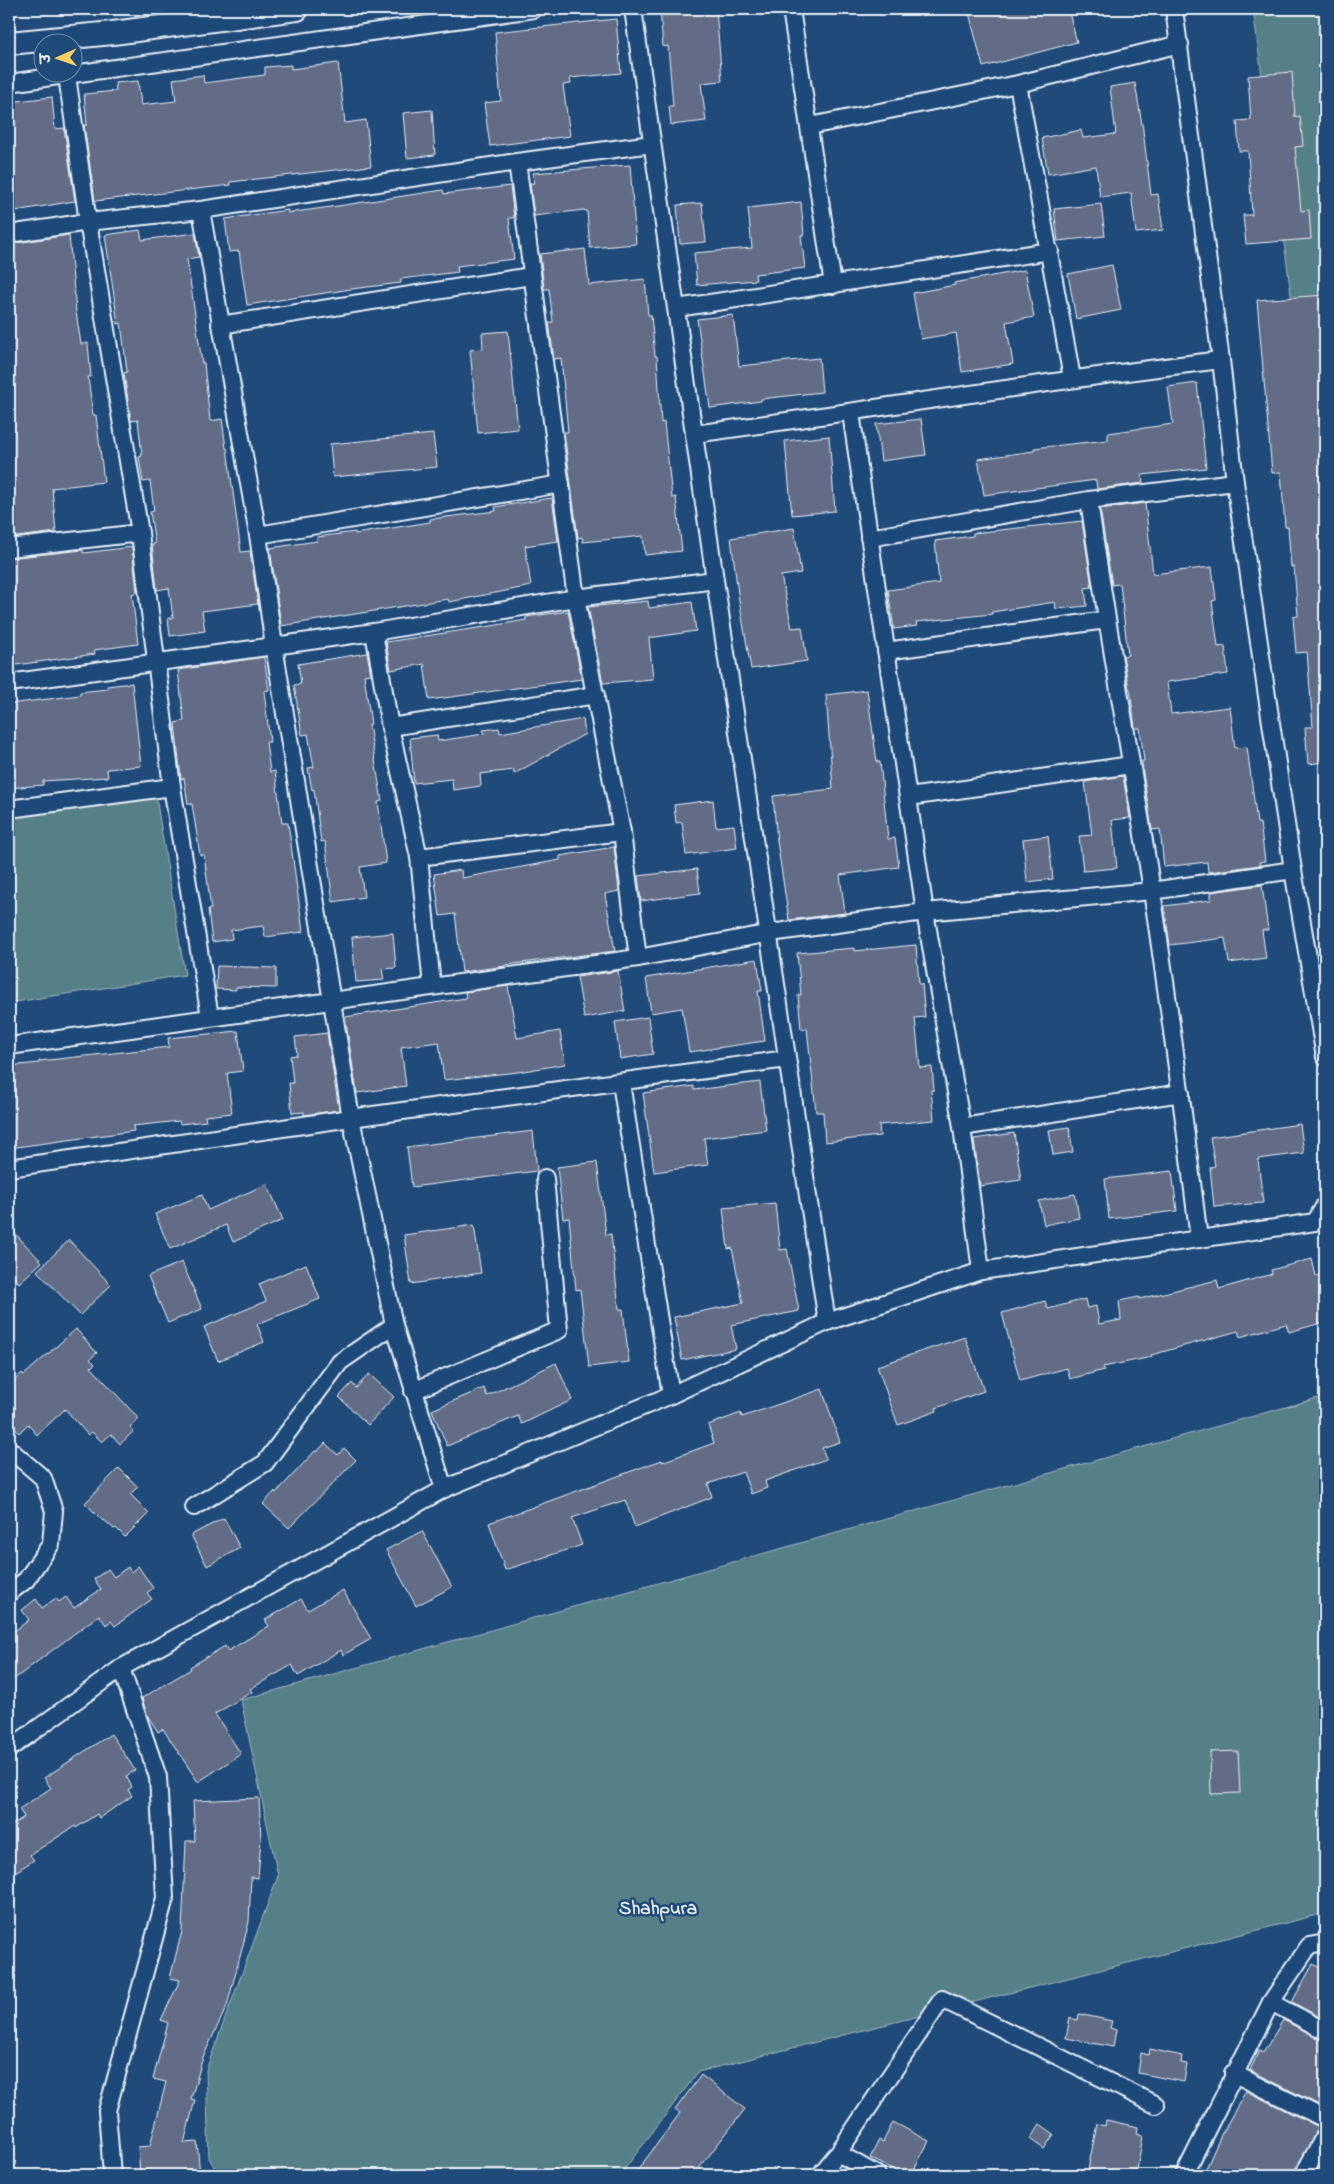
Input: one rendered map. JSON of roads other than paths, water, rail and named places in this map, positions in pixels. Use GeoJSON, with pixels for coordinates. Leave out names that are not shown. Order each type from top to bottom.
{"type":"FeatureCollection","features":[{"type":"Feature","properties":{"kind":"street"},"geometry":{"type":"LineString","coordinates":[[9,43],[113,33],[210,14],[297,9]]}},
{"type":"Feature","properties":{"kind":"street"},"geometry":{"type":"LineString","coordinates":[[82,74],[534,9]]}},
{"type":"Feature","properties":{"kind":"street"},"geometry":{"type":"LineString","coordinates":[[633,9],[715,580],[770,934],[827,1322]]}},
{"type":"Feature","properties":{"kind":"street"},"geometry":{"type":"LineString","coordinates":[[791,9],[833,285]]}},
{"type":"Feature","properties":{"kind":"street"},"geometry":{"type":"LineString","coordinates":[[1174,9],[1221,360],[1235,482],[1293,870],[1325,1057]]}},
{"type":"Feature","properties":{"kind":"street"},"geometry":{"type":"LineString","coordinates":[[810,126],[1018,84],[1180,44]]}},
{"type":"Feature","properties":{"kind":"street"},"geometry":{"type":"LineString","coordinates":[[9,83],[32,80]]}},
{"type":"Feature","properties":{"kind":"street"},"geometry":{"type":"LineString","coordinates":[[68,82],[88,222],[140,533],[172,787],[210,1017]]}},
{"type":"Feature","properties":{"kind":"street"},"geometry":{"type":"LineString","coordinates":[[1018,84],[1072,378]]}},
{"type":"Feature","properties":{"kind":"street"},"geometry":{"type":"LineString","coordinates":[[9,234],[88,222],[201,210],[517,162],[652,144]]}},
{"type":"Feature","properties":{"kind":"street"},"geometry":{"type":"LineString","coordinates":[[517,162],[576,598],[622,832],[638,958]]}},
{"type":"Feature","properties":{"kind":"street"},"geometry":{"type":"LineString","coordinates":[[201,210],[258,535],[274,646],[351,1118],[394,1325],[444,1489]]}},
{"type":"Feature","properties":{"kind":"street"},"geometry":{"type":"LineString","coordinates":[[677,308],[1050,251]]}},
{"type":"Feature","properties":{"kind":"street"},"geometry":{"type":"LineString","coordinates":[[220,325],[531,276]]}},
{"type":"Feature","properties":{"kind":"street"},"geometry":{"type":"LineString","coordinates":[[694,434],[851,413],[1072,378],[1221,360]]}},
{"type":"Feature","properties":{"kind":"street"},"geometry":{"type":"LineString","coordinates":[[851,413],[925,912],[962,1127],[981,1271]]}},
{"type":"Feature","properties":{"kind":"street"},"geometry":{"type":"LineString","coordinates":[[869,538],[1089,500],[1235,482]]}},
{"type":"Feature","properties":{"kind":"street"},"geometry":{"type":"LineString","coordinates":[[258,535],[561,484]]}},
{"type":"Feature","properties":{"kind":"street"},"geometry":{"type":"LineString","coordinates":[[1089,500],[1106,620],[1152,891],[1181,1093],[1199,1239]]}},
{"type":"Feature","properties":{"kind":"street"},"geometry":{"type":"LineString","coordinates":[[9,548],[140,533]]}},
{"type":"Feature","properties":{"kind":"street"},"geometry":{"type":"LineString","coordinates":[[9,683],[157,664],[374,632],[576,598],[715,580]]}},
{"type":"Feature","properties":{"kind":"street"},"geometry":{"type":"LineString","coordinates":[[886,651],[1106,620]]}},
{"type":"Feature","properties":{"kind":"street"},"geometry":{"type":"LineString","coordinates":[[374,632],[390,727],[419,857],[432,986]]}},
{"type":"Feature","properties":{"kind":"street"},"geometry":{"type":"LineString","coordinates":[[390,727],[596,695]]}},
{"type":"Feature","properties":{"kind":"street"},"geometry":{"type":"LineString","coordinates":[[909,797],[1131,765]]}},
{"type":"Feature","properties":{"kind":"street"},"geometry":{"type":"LineString","coordinates":[[9,808],[172,787]]}},
{"type":"Feature","properties":{"kind":"street"},"geometry":{"type":"LineString","coordinates":[[419,857],[622,832]]}},
{"type":"Feature","properties":{"kind":"street"},"geometry":{"type":"LineString","coordinates":[[9,1046],[638,958],[770,934],[925,912],[1152,891],[1293,870]]}},
{"type":"Feature","properties":{"kind":"street"},"geometry":{"type":"LineString","coordinates":[[9,1168],[351,1118],[621,1083],[787,1059]]}},
{"type":"Feature","properties":{"kind":"street"},"geometry":{"type":"LineString","coordinates":[[621,1083],[671,1396]]}},
{"type":"Feature","properties":{"kind":"street"},"geometry":{"type":"LineString","coordinates":[[962,1127],[1181,1093]]}},
{"type":"Feature","properties":{"kind":"street"},"geometry":{"type":"LineString","coordinates":[[414,1391],[559,1330],[545,1178]]}},
{"type":"Feature","properties":{"kind":"street"},"geometry":{"type":"LineString","coordinates":[[9,1749],[120,1668],[444,1489],[671,1396],[827,1322],[981,1271],[1315,1222],[1325,1205]]}},
{"type":"Feature","properties":{"kind":"street"},"geometry":{"type":"LineString","coordinates":[[194,1506],[265,1464],[340,1362],[394,1325]]}},
{"type":"Feature","properties":{"kind":"street"},"geometry":{"type":"LineString","coordinates":[[9,1449],[43,1478],[54,1511],[52,1544],[26,1580],[9,1593]]}},
{"type":"Feature","properties":{"kind":"street"},"geometry":{"type":"LineString","coordinates":[[112,2175],[107,2111],[165,1898],[158,1777],[120,1668]]}},
{"type":"Feature","properties":{"kind":"street"},"geometry":{"type":"LineString","coordinates":[[1184,2175],[1233,2073],[1271,2002],[1309,1946],[1325,1943]]}},
{"type":"Feature","properties":{"kind":"street"},"geometry":{"type":"LineString","coordinates":[[820,2175],[838,2153],[942,1999],[1156,2105]]}},
{"type":"Feature","properties":{"kind":"street"},"geometry":{"type":"LineString","coordinates":[[1271,2002],[1325,2031]]}},
{"type":"Feature","properties":{"kind":"street"},"geometry":{"type":"LineString","coordinates":[[1233,2073],[1325,2119]]}},
{"type":"Feature","properties":{"kind":"street"},"geometry":{"type":"LineString","coordinates":[[1304,2175],[1325,2135]]}},
{"type":"Feature","properties":{"kind":"street"},"geometry":{"type":"LineString","coordinates":[[838,2153],[877,2175]]}},
{"type":"Feature","properties":{"kind":"district","name":"Shahpura"},"geometry":{"type":"Point","coordinates":[658,1909]}}]}
